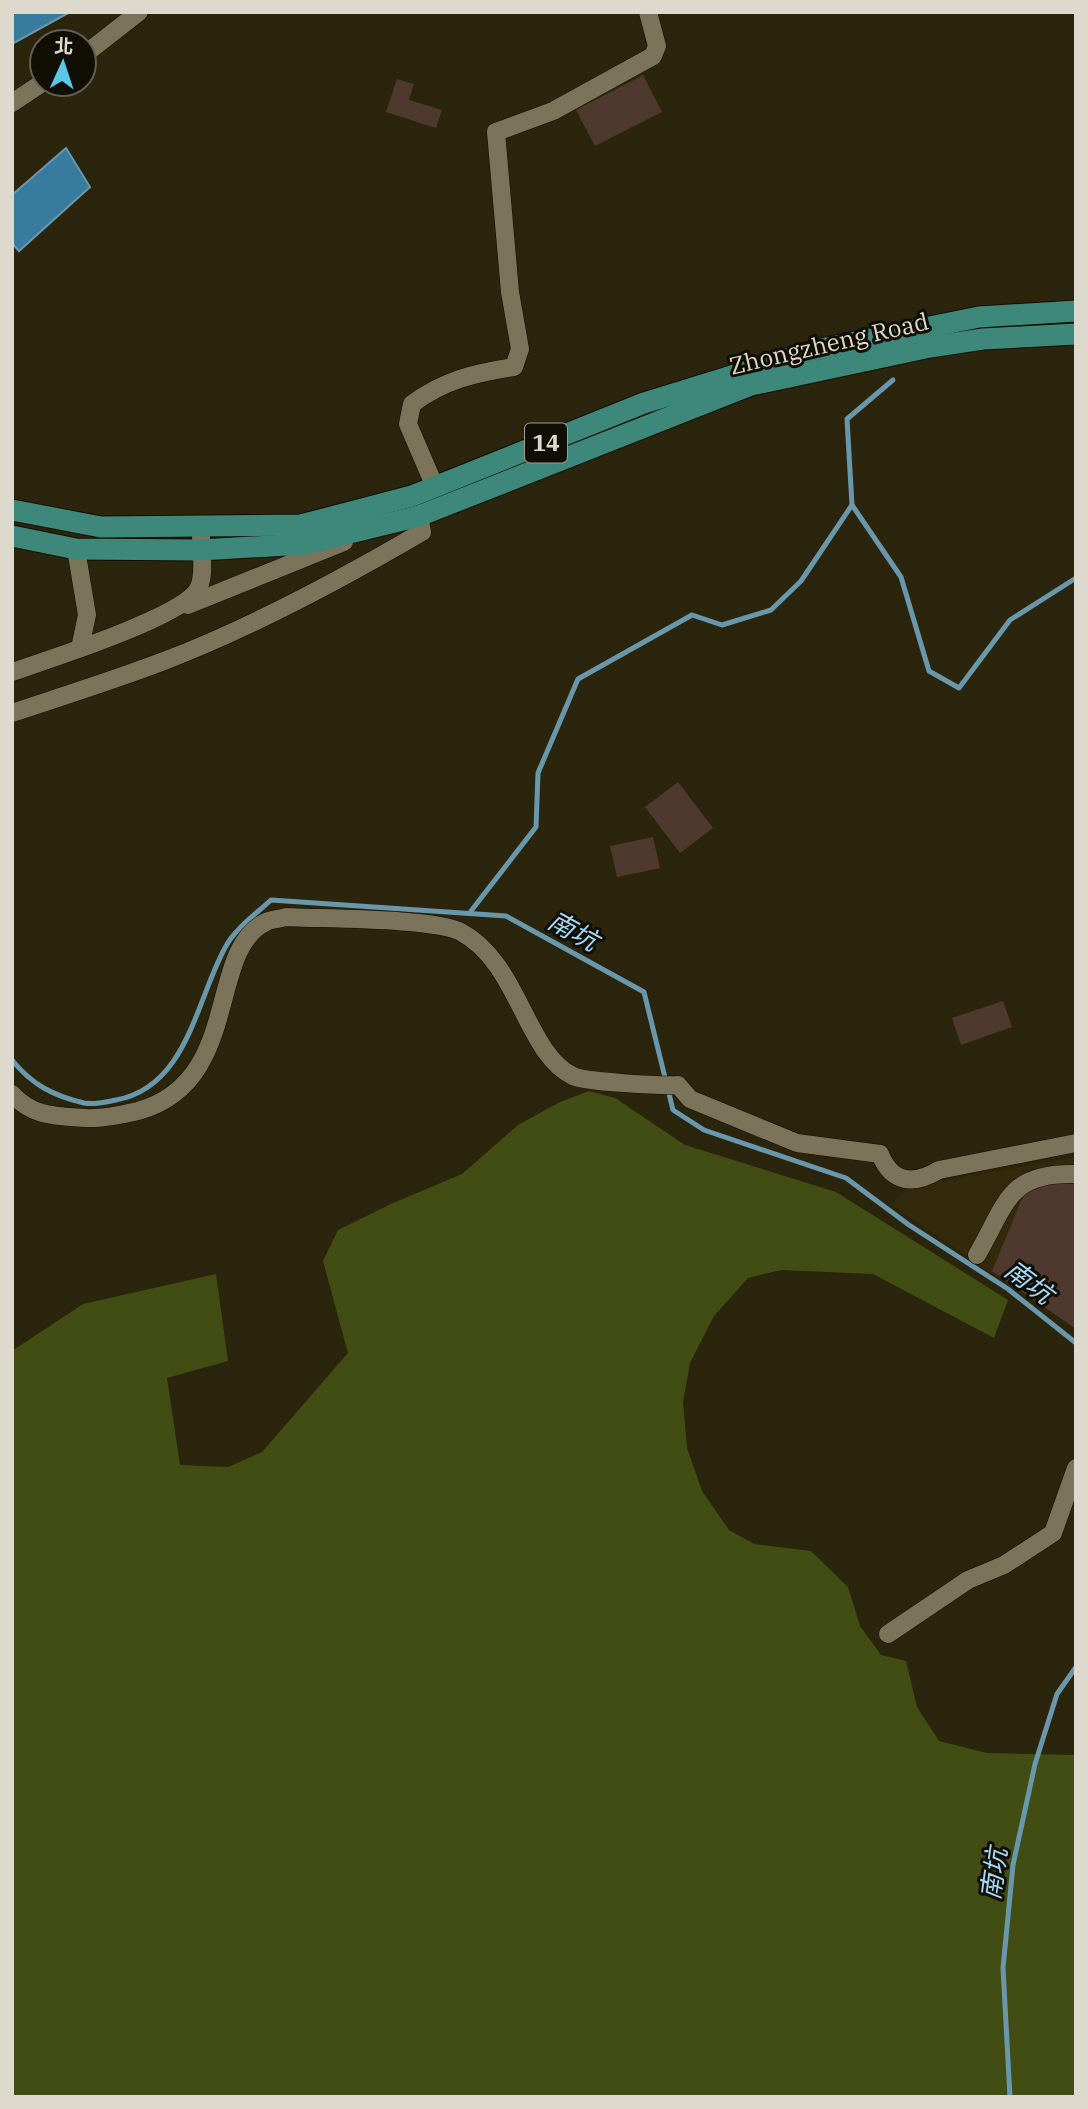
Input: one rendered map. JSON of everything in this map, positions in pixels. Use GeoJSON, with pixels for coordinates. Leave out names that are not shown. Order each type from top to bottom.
{"type":"FeatureCollection","features":[{"type":"Feature","properties":{"kind":"main road","name":"Zhongzheng Road"},"geometry":{"type":"LineString","coordinates":[[12,510],[101,527],[301,525],[361,511],[435,487],[644,403],[816,350],[979,317],[1076,311]]}},
{"type":"Feature","properties":{"kind":"main road","name":"Zhongzheng Road"},"geometry":{"type":"LineString","coordinates":[[12,536],[76,549],[200,550],[305,544],[419,516],[751,384],[930,347],[983,339],[1076,334]]}},
{"type":"Feature","properties":{"kind":"street"},"geometry":{"type":"LineString","coordinates":[[98,44],[139,12]]}},
{"type":"Feature","properties":{"kind":"street"},"geometry":{"type":"LineString","coordinates":[[435,487],[408,424],[412,404],[436,386],[469,374],[514,367],[520,349],[510,292],[496,132],[553,111],[653,56],[657,46],[648,12]]}},
{"type":"Feature","properties":{"kind":"street"},"geometry":{"type":"LineString","coordinates":[[12,103],[28,92]]}},
{"type":"Feature","properties":{"kind":"street"},"geometry":{"type":"LineString","coordinates":[[12,713],[166,660],[279,608],[360,568],[422,532],[419,516]]}},
{"type":"Feature","properties":{"kind":"street"},"geometry":{"type":"LineString","coordinates":[[12,672],[169,613],[380,527]]}},
{"type":"Feature","properties":{"kind":"street"},"geometry":{"type":"LineString","coordinates":[[169,613],[197,592],[203,575],[201,528]]}},
{"type":"Feature","properties":{"kind":"street"},"geometry":{"type":"LineString","coordinates":[[76,549],[87,615],[80,648]]}},
{"type":"Feature","properties":{"kind":"street"},"geometry":{"type":"LineString","coordinates":[[12,1094],[26,1109],[63,1117],[91,1119],[161,1104],[187,1085],[206,1051],[235,962],[247,939],[264,922],[286,917],[423,925],[458,930],[491,955],[545,1049],[573,1077],[656,1086],[678,1085],[690,1098],[797,1143],[880,1154],[886,1170],[904,1179],[923,1179],[939,1170],[1076,1143]]}},
{"type":"Feature","properties":{"kind":"street"},"geometry":{"type":"LineString","coordinates":[[977,1255],[1018,1185],[1047,1173],[1076,1174]]}},
{"type":"Feature","properties":{"kind":"street"},"geometry":{"type":"LineString","coordinates":[[888,1634],[968,1580],[1004,1565],[1054,1533],[1076,1468]]}},
{"type":"Feature","properties":{"kind":"shaded area"},"geometry":{"type":"Polygon","coordinates":[[[1076,1157],[1076,1329],[891,1205],[908,1187],[1076,1157]]]}},
{"type":"Feature","properties":{"kind":"green space"},"geometry":{"type":"Polygon","coordinates":[[[589,1091],[615,1098],[685,1145],[836,1192],[1008,1300],[994,1338],[873,1274],[781,1270],[748,1278],[714,1316],[690,1363],[683,1402],[687,1448],[702,1491],[729,1530],[754,1544],[811,1551],[848,1587],[860,1626],[881,1655],[906,1661],[917,1707],[939,1741],[987,1753],[1076,1755],[1076,2097],[12,2097],[12,1351],[83,1304],[216,1274],[228,1361],[167,1378],[180,1465],[228,1467],[262,1452],[348,1353],[323,1261],[338,1230],[462,1174],[518,1125],[560,1102],[589,1091]]]}},
{"type":"Feature","properties":{"kind":"water"},"geometry":{"type":"Polygon","coordinates":[[[12,12],[70,12],[41,28],[28,28],[28,35],[12,44],[12,12]]]}},
{"type":"Feature","properties":{"kind":"water"},"geometry":{"type":"Polygon","coordinates":[[[66,148],[90,187],[19,251],[12,243],[12,195],[66,148]]]}},
{"type":"Feature","properties":{"kind":"building"},"geometry":{"type":"Polygon","coordinates":[[[643,75],[662,112],[595,146],[576,110],[643,75]]]}},
{"type":"Feature","properties":{"kind":"building"},"geometry":{"type":"Polygon","coordinates":[[[397,79],[414,84],[409,100],[442,110],[436,128],[386,112],[397,79]]]}},
{"type":"Feature","properties":{"kind":"building"},"geometry":{"type":"Polygon","coordinates":[[[678,782],[713,828],[680,853],[645,807],[678,782]]]}},
{"type":"Feature","properties":{"kind":"building"},"geometry":{"type":"Polygon","coordinates":[[[653,837],[660,868],[617,877],[610,846],[653,837]]]}},
{"type":"Feature","properties":{"kind":"building"},"geometry":{"type":"Polygon","coordinates":[[[1003,1001],[1012,1027],[961,1045],[952,1018],[1003,1001]]]}},
{"type":"Feature","properties":{"kind":"building"},"geometry":{"type":"Polygon","coordinates":[[[1066,1178],[1076,1182],[1076,1329],[992,1271],[1021,1201],[1032,1185],[1066,1178]]]}},
{"type":"Feature","properties":{"kind":"waterway"},"geometry":{"type":"LineString","coordinates":[[852,505],[847,419],[893,380]]}},
{"type":"Feature","properties":{"kind":"waterway"},"geometry":{"type":"LineString","coordinates":[[471,911],[536,827],[538,773],[578,679],[692,615],[722,625],[771,610],[801,581],[852,505],[901,577],[929,671],[959,688],[1010,620],[1076,578]]}},
{"type":"Feature","properties":{"kind":"waterway","name":"南坑"},"geometry":{"type":"LineString","coordinates":[[12,1060],[27,1076],[44,1088],[84,1103],[116,1100],[140,1092],[159,1078],[175,1060],[230,940],[271,900],[506,916],[644,992],[673,1110],[704,1130],[846,1178],[909,1225],[1008,1289],[1076,1343]]}},
{"type":"Feature","properties":{"kind":"waterway","name":"南坑"},"geometry":{"type":"LineString","coordinates":[[1010,2097],[1003,1968],[1013,1865],[1035,1764],[1057,1694],[1076,1667]]}}]}
